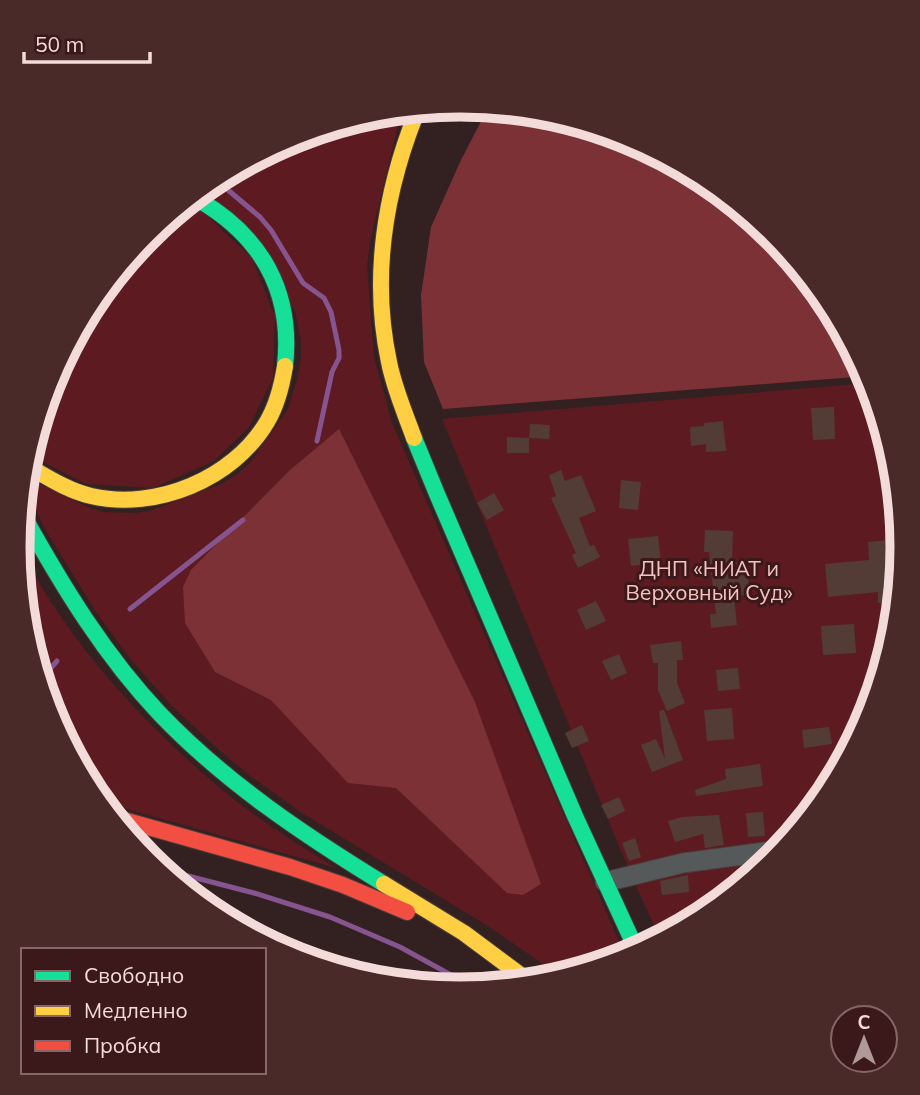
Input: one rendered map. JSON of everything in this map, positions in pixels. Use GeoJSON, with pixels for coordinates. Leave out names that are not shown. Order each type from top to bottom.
{"type":"FeatureCollection","features":[{"type":"Feature","properties":{"kind":"main road"},"geometry":{"type":"LineString","coordinates":[[413,120],[400,152],[383,238],[383,315],[394,382],[426,469],[633,941]]}},
{"type":"Feature","properties":{"kind":"main road"},"geometry":{"type":"LineString","coordinates":[[37,471],[91,497],[121,500],[156,498],[216,473],[244,450],[260,432],[273,410],[282,384],[286,348],[284,312],[272,275],[254,245],[226,216],[203,202]]}},
{"type":"Feature","properties":{"kind":"main road"},"geometry":{"type":"LineString","coordinates":[[31,528],[92,630],[137,688],[183,736],[224,773],[291,824],[466,934],[518,974]]}},
{"type":"Feature","properties":{"kind":"main road"},"geometry":{"type":"LineString","coordinates":[[129,822],[298,869],[466,934]]}},
{"type":"Feature","properties":{"kind":"street"},"geometry":{"type":"LineString","coordinates":[[605,882],[683,863],[764,852]]}},
{"type":"Feature","properties":{"kind":"green space"},"geometry":{"type":"Polygon","coordinates":[[[399,122],[370,241],[367,266],[374,357],[392,423],[621,946],[549,968],[488,926],[302,813],[249,775],[173,707],[132,661],[96,612],[45,529],[32,502],[35,482],[90,508],[103,512],[135,513],[149,511],[221,484],[249,464],[288,409],[297,380],[301,340],[295,311],[212,197],[245,175],[295,150],[349,132],[399,122]]]}},
{"type":"Feature","properties":{"kind":"green space"},"geometry":{"type":"Polygon","coordinates":[[[196,208],[252,258],[275,317],[273,378],[249,427],[214,461],[153,488],[86,484],[39,460],[44,436],[63,383],[87,332],[102,308],[156,243],[196,208]]]}},
{"type":"Feature","properties":{"kind":"green space","name":"ДНП «НИАТ и Верховный Суд»"},"geometry":{"type":"Polygon","coordinates":[[[857,384],[876,436],[882,464],[887,491],[890,548],[887,604],[876,659],[867,686],[833,763],[818,787],[783,831],[764,852],[722,889],[656,930],[631,875],[442,419],[857,384]]]}},
{"type":"Feature","properties":{"kind":"green space"},"geometry":{"type":"Polygon","coordinates":[[[31,567],[83,647],[150,724],[239,803],[336,868],[117,806],[87,763],[53,686],[38,631],[31,567]]]}},
{"type":"Feature","properties":{"kind":"shaded area"},"geometry":{"type":"Polygon","coordinates":[[[483,118],[488,118],[544,126],[598,140],[675,175],[744,224],[783,264],[818,308],[854,377],[443,409],[424,362],[421,295],[431,227],[483,118]]]}},
{"type":"Feature","properties":{"kind":"shaded area"},"geometry":{"type":"Polygon","coordinates":[[[339,429],[475,702],[541,884],[523,895],[507,893],[396,788],[348,783],[271,700],[215,672],[185,623],[183,587],[191,570],[290,470],[339,429]]]}},
{"type":"Feature","properties":{"kind":"building"},"geometry":{"type":"Polygon","coordinates":[[[834,407],[835,439],[813,440],[811,408],[834,407]]]}},
{"type":"Feature","properties":{"kind":"building"},"geometry":{"type":"Polygon","coordinates":[[[723,421],[726,451],[706,452],[706,444],[691,446],[690,427],[723,421]]]}},
{"type":"Feature","properties":{"kind":"building"},"geometry":{"type":"Polygon","coordinates":[[[530,424],[550,425],[549,439],[529,438],[530,424]]]}},
{"type":"Feature","properties":{"kind":"building"},"geometry":{"type":"Polygon","coordinates":[[[507,437],[529,438],[529,453],[507,453],[507,437]]]}},
{"type":"Feature","properties":{"kind":"building"},"geometry":{"type":"Polygon","coordinates":[[[561,470],[565,481],[581,475],[596,511],[579,518],[590,546],[594,545],[600,557],[578,568],[572,555],[576,553],[551,498],[556,496],[549,475],[561,470]]]}},
{"type":"Feature","properties":{"kind":"building"},"geometry":{"type":"Polygon","coordinates":[[[621,480],[641,482],[638,510],[619,508],[621,480]]]}},
{"type":"Feature","properties":{"kind":"building"},"geometry":{"type":"Polygon","coordinates":[[[494,493],[504,510],[487,520],[477,503],[494,493]]]}},
{"type":"Feature","properties":{"kind":"building"},"geometry":{"type":"Polygon","coordinates":[[[705,530],[733,531],[732,563],[745,562],[751,594],[734,596],[737,625],[711,628],[710,614],[716,614],[709,552],[704,552],[705,530]]]}},
{"type":"Feature","properties":{"kind":"building"},"geometry":{"type":"Polygon","coordinates":[[[658,536],[661,562],[631,566],[628,539],[658,536]]]}},
{"type":"Feature","properties":{"kind":"building"},"geometry":{"type":"Polygon","coordinates":[[[890,540],[887,603],[878,603],[878,592],[828,597],[825,564],[869,560],[868,542],[890,540]]]}},
{"type":"Feature","properties":{"kind":"building"},"geometry":{"type":"Polygon","coordinates":[[[596,601],[606,621],[586,630],[577,610],[596,601]]]}},
{"type":"Feature","properties":{"kind":"building"},"geometry":{"type":"Polygon","coordinates":[[[854,624],[856,653],[823,655],[821,626],[854,624]]]}},
{"type":"Feature","properties":{"kind":"building"},"geometry":{"type":"Polygon","coordinates":[[[681,641],[683,660],[677,660],[677,683],[685,703],[667,711],[658,690],[658,663],[653,663],[650,645],[681,641]]]}},
{"type":"Feature","properties":{"kind":"building"},"geometry":{"type":"Polygon","coordinates":[[[619,654],[627,673],[611,680],[602,661],[619,654]]]}},
{"type":"Feature","properties":{"kind":"building"},"geometry":{"type":"Polygon","coordinates":[[[738,668],[740,689],[718,691],[716,670],[738,668]]]}},
{"type":"Feature","properties":{"kind":"building"},"geometry":{"type":"Polygon","coordinates":[[[732,708],[734,739],[707,741],[704,710],[732,708]]]}},
{"type":"Feature","properties":{"kind":"building"},"geometry":{"type":"Polygon","coordinates":[[[664,710],[683,760],[652,772],[641,745],[656,739],[665,759],[659,711],[664,710]]]}},
{"type":"Feature","properties":{"kind":"building"},"geometry":{"type":"Polygon","coordinates":[[[582,725],[589,741],[572,748],[565,733],[582,725]]]}},
{"type":"Feature","properties":{"kind":"building"},"geometry":{"type":"Polygon","coordinates":[[[829,727],[832,744],[804,748],[802,730],[829,727]]]}},
{"type":"Feature","properties":{"kind":"building"},"geometry":{"type":"Polygon","coordinates":[[[760,764],[763,786],[696,796],[695,790],[726,779],[725,769],[760,764]]]}},
{"type":"Feature","properties":{"kind":"building"},"geometry":{"type":"Polygon","coordinates":[[[619,797],[625,811],[608,819],[601,805],[619,797]]]}},
{"type":"Feature","properties":{"kind":"building"},"geometry":{"type":"Polygon","coordinates":[[[763,812],[765,836],[748,837],[746,813],[763,812]]]}},
{"type":"Feature","properties":{"kind":"building"},"geometry":{"type":"Polygon","coordinates":[[[719,815],[724,845],[705,848],[703,834],[675,842],[668,821],[682,817],[719,815]]]}},
{"type":"Feature","properties":{"kind":"building"},"geometry":{"type":"Polygon","coordinates":[[[635,838],[641,857],[629,861],[622,843],[635,838]]]}},
{"type":"Feature","properties":{"kind":"building"},"geometry":{"type":"Polygon","coordinates":[[[688,875],[689,892],[662,895],[660,881],[688,875]]]}},
{"type":"Feature","properties":{"kind":"waterway"},"geometry":{"type":"LineString","coordinates":[[225,188],[260,217],[271,230],[303,283],[324,298],[331,312],[339,358],[332,372],[317,441]]}},
{"type":"Feature","properties":{"kind":"waterway"},"geometry":{"type":"LineString","coordinates":[[130,609],[243,520]]}},
{"type":"Feature","properties":{"kind":"waterway"},"geometry":{"type":"LineString","coordinates":[[50,669],[57,661]]}},
{"type":"Feature","properties":{"kind":"waterway"},"geometry":{"type":"LineString","coordinates":[[47,667],[50,669],[53,685]]}},
{"type":"Feature","properties":{"kind":"waterway"},"geometry":{"type":"LineString","coordinates":[[179,874],[330,917],[400,947],[456,978]]}},
{"type":"Feature","properties":{"kind":"traffic: fast"},"geometry":{"type":"LineString","coordinates":[[203,203],[240,231],[269,269],[284,314],[285,366]]}},
{"type":"Feature","properties":{"kind":"traffic: fast"},"geometry":{"type":"LineString","coordinates":[[414,438],[575,816],[633,941]]}},
{"type":"Feature","properties":{"kind":"traffic: fast"},"geometry":{"type":"LineString","coordinates":[[31,529],[103,645],[160,714],[238,785],[324,846],[384,884]]}},
{"type":"Feature","properties":{"kind":"traffic: slow"},"geometry":{"type":"LineString","coordinates":[[414,120],[389,205],[381,267],[381,299],[389,362],[414,438]]}},
{"type":"Feature","properties":{"kind":"traffic: slow"},"geometry":{"type":"LineString","coordinates":[[37,471],[76,491],[116,499],[141,499],[191,486],[234,460],[252,442],[274,409],[285,366]]}},
{"type":"Feature","properties":{"kind":"traffic: slow"},"geometry":{"type":"LineString","coordinates":[[384,884],[464,933],[518,974]]}},
{"type":"Feature","properties":{"kind":"traffic: jam"},"geometry":{"type":"LineString","coordinates":[[129,822],[290,867],[343,885],[407,912]]}}]}
